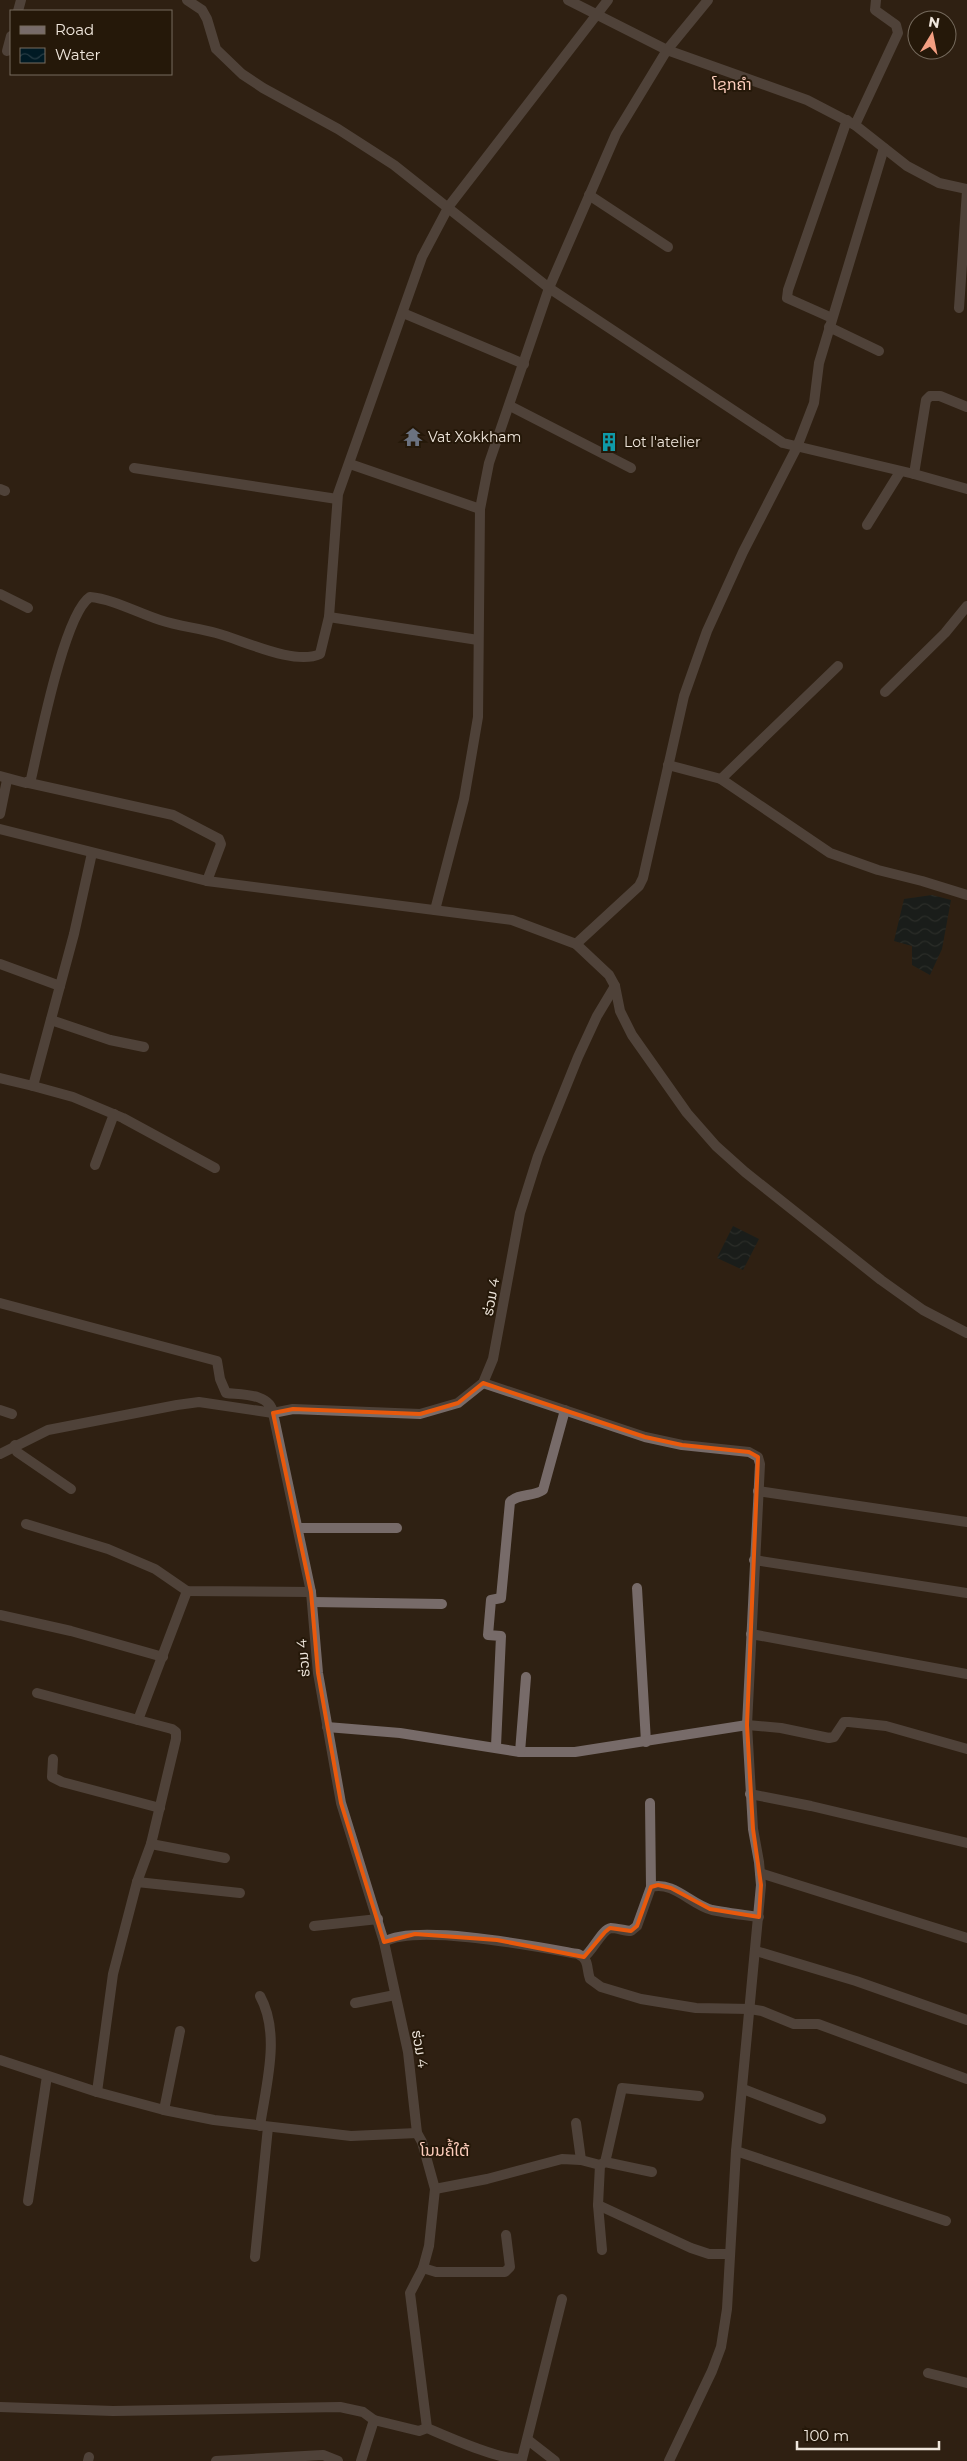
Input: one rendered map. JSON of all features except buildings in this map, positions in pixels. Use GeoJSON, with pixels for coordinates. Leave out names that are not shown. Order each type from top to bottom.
{"type":"FeatureCollection","features":[{"type":"Feature","properties":{"kind":"street"},"geometry":{"type":"LineString","coordinates":[[187,0],[202,10],[207,19],[216,49],[222,58],[242,74],[263,88],[338,129],[394,165],[449,206],[549,288],[783,442],[967,489]]}},
{"type":"Feature","properties":{"kind":"street"},"geometry":{"type":"LineString","coordinates":[[568,0],[667,50],[790,93],[851,122],[908,166],[939,183],[967,190],[964,283],[959,308]]}},
{"type":"Feature","properties":{"kind":"street"},"geometry":{"type":"LineString","coordinates":[[30,783],[55,674],[73,624],[88,598],[94,597],[163,621],[217,633],[261,649],[299,657],[313,658],[320,654],[329,617],[335,555],[337,499],[367,409],[403,314],[422,257],[449,206],[608,0]]}},
{"type":"Feature","properties":{"kind":"street"},"geometry":{"type":"LineString","coordinates":[[435,910],[464,799],[478,717],[480,509],[489,463],[549,288],[616,134],[667,50],[708,0]]}},
{"type":"Feature","properties":{"kind":"street"},"geometry":{"type":"LineString","coordinates":[[876,0],[874,10],[896,25],[898,33],[851,122],[788,290],[787,298],[879,351]]}},
{"type":"Feature","properties":{"kind":"street"},"geometry":{"type":"LineString","coordinates":[[7,51],[10,40]]}},
{"type":"Feature","properties":{"kind":"street"},"geometry":{"type":"LineString","coordinates":[[576,944],[639,886],[643,878],[684,696],[707,631],[743,552],[797,447],[814,403],[818,363],[884,148]]}},
{"type":"Feature","properties":{"kind":"street"},"geometry":{"type":"LineString","coordinates":[[589,195],[668,247]]}},
{"type":"Feature","properties":{"kind":"street"},"geometry":{"type":"LineString","coordinates":[[403,314],[524,364]]}},
{"type":"Feature","properties":{"kind":"street"},"geometry":{"type":"LineString","coordinates":[[914,474],[926,400],[930,396],[940,396],[967,407]]}},
{"type":"Feature","properties":{"kind":"street"},"geometry":{"type":"LineString","coordinates":[[510,406],[631,468]]}},
{"type":"Feature","properties":{"kind":"street"},"geometry":{"type":"LineString","coordinates":[[350,464],[480,509]]}},
{"type":"Feature","properties":{"kind":"street"},"geometry":{"type":"LineString","coordinates":[[134,468],[337,499]]}},
{"type":"Feature","properties":{"kind":"street"},"geometry":{"type":"LineString","coordinates":[[867,525],[900,472]]}},
{"type":"Feature","properties":{"kind":"street"},"geometry":{"type":"LineString","coordinates":[[0,594],[28,608]]}},
{"type":"Feature","properties":{"kind":"street"},"geometry":{"type":"LineString","coordinates":[[885,692],[945,634],[967,606]]}},
{"type":"Feature","properties":{"kind":"street"},"geometry":{"type":"LineString","coordinates":[[329,617],[478,640]]}},
{"type":"Feature","properties":{"kind":"street"},"geometry":{"type":"LineString","coordinates":[[721,779],[838,666]]}},
{"type":"Feature","properties":{"kind":"street"},"geometry":{"type":"LineString","coordinates":[[668,765],[721,779],[830,853],[878,870],[967,895]]}},
{"type":"Feature","properties":{"kind":"street"},"geometry":{"type":"LineString","coordinates":[[0,814],[4,778],[172,815],[219,839],[221,844],[207,881]]}},
{"type":"Feature","properties":{"kind":"street"},"geometry":{"type":"LineString","coordinates":[[0,829],[92,854],[207,881],[512,920],[576,944],[600,964],[615,986],[620,1010],[632,1035],[687,1113],[716,1146],[745,1172],[881,1280],[923,1310],[967,1333]]}},
{"type":"Feature","properties":{"kind":"street"},"geometry":{"type":"LineString","coordinates":[[33,1086],[60,986],[92,854]]}},
{"type":"Feature","properties":{"kind":"street"},"geometry":{"type":"LineString","coordinates":[[0,964],[60,986]]}},
{"type":"Feature","properties":{"kind":"street","name":"ຮ່ວມ 4"},"geometry":{"type":"LineString","coordinates":[[483,1384],[493,1359],[520,1213],[538,1156],[578,1057],[597,1016],[615,986]]}},
{"type":"Feature","properties":{"kind":"street"},"geometry":{"type":"LineString","coordinates":[[51,1020],[110,1040],[144,1047]]}},
{"type":"Feature","properties":{"kind":"street"},"geometry":{"type":"LineString","coordinates":[[0,1078],[73,1097],[114,1114],[215,1168]]}},
{"type":"Feature","properties":{"kind":"street"},"geometry":{"type":"LineString","coordinates":[[95,1165],[114,1114]]}},
{"type":"Feature","properties":{"kind":"street"},"geometry":{"type":"LineString","coordinates":[[0,1303],[217,1361],[228,1406]]}},
{"type":"Feature","properties":{"kind":"street"},"geometry":{"type":"LineString","coordinates":[[0,1454],[48,1430],[102,1418],[199,1402],[273,1413],[293,1409],[420,1414],[458,1403],[483,1384],[645,1437],[682,1445],[749,1452],[758,1457],[760,1464],[747,1725],[753,1829],[760,1873],[759,1917],[736,2151],[727,2309],[721,2347],[712,2371],[669,2461]]}},
{"type":"Feature","properties":{"kind":"street"},"geometry":{"type":"LineString","coordinates":[[226,1393],[266,1399],[272,1405],[273,1413]]}},
{"type":"Feature","properties":{"kind":"street"},"geometry":{"type":"LineString","coordinates":[[0,1410],[12,1414]]}},
{"type":"Feature","properties":{"kind":"street"},"geometry":{"type":"LineString","coordinates":[[496,1746],[501,1636],[488,1635],[491,1600],[501,1598],[510,1502],[515,1497],[538,1494],[543,1490],[566,1410]]}},
{"type":"Feature","properties":{"kind":"street","name":"ຮ່ວມ 4"},"geometry":{"type":"LineString","coordinates":[[273,1413],[312,1597],[318,1673],[341,1803],[384,1942],[408,2052],[417,2133],[422,2142],[435,2189],[429,2246],[423,2268],[410,2293],[427,2428]]}},
{"type":"Feature","properties":{"kind":"street"},"geometry":{"type":"LineString","coordinates":[[15,1446],[17,1452],[71,1489]]}},
{"type":"Feature","properties":{"kind":"street"},"geometry":{"type":"LineString","coordinates":[[758,1491],[967,1522]]}},
{"type":"Feature","properties":{"kind":"street"},"geometry":{"type":"LineString","coordinates":[[26,1524],[116,1553],[155,1569],[187,1591],[442,1604]]}},
{"type":"Feature","properties":{"kind":"street"},"geometry":{"type":"LineString","coordinates":[[298,1528],[397,1528]]}},
{"type":"Feature","properties":{"kind":"street"},"geometry":{"type":"LineString","coordinates":[[754,1560],[967,1593]]}},
{"type":"Feature","properties":{"kind":"street"},"geometry":{"type":"LineString","coordinates":[[637,1588],[646,1742]]}},
{"type":"Feature","properties":{"kind":"street"},"geometry":{"type":"LineString","coordinates":[[138,1720],[164,1657],[187,1591]]}},
{"type":"Feature","properties":{"kind":"street"},"geometry":{"type":"LineString","coordinates":[[0,1615],[71,1631],[164,1657]]}},
{"type":"Feature","properties":{"kind":"street"},"geometry":{"type":"LineString","coordinates":[[751,1634],[967,1674]]}},
{"type":"Feature","properties":{"kind":"street"},"geometry":{"type":"LineString","coordinates":[[520,1752],[526,1677]]}},
{"type":"Feature","properties":{"kind":"street"},"geometry":{"type":"LineString","coordinates":[[37,1693],[172,1729],[176,1732],[176,1739],[151,1844],[137,1882],[112,1974],[97,2092]]}},
{"type":"Feature","properties":{"kind":"street"},"geometry":{"type":"LineString","coordinates":[[327,1727],[400,1733],[496,1746],[520,1752],[575,1752],[747,1725],[781,1728],[829,1738],[834,1737],[844,1722],[849,1722],[886,1726],[967,1749]]}},
{"type":"Feature","properties":{"kind":"street"},"geometry":{"type":"LineString","coordinates":[[53,1759],[52,1777],[62,1782],[160,1808]]}},
{"type":"Feature","properties":{"kind":"street"},"geometry":{"type":"LineString","coordinates":[[750,1794],[811,1806],[967,1843]]}},
{"type":"Feature","properties":{"kind":"street"},"geometry":{"type":"LineString","coordinates":[[584,1957],[591,1953],[604,1932],[610,1928],[631,1931],[637,1926],[651,1887],[650,1803]]}},
{"type":"Feature","properties":{"kind":"street"},"geometry":{"type":"LineString","coordinates":[[151,1844],[225,1858]]}},
{"type":"Feature","properties":{"kind":"street"},"geometry":{"type":"LineString","coordinates":[[760,1873],[967,1938]]}},
{"type":"Feature","properties":{"kind":"street"},"geometry":{"type":"LineString","coordinates":[[137,1882],[240,1893]]}},
{"type":"Feature","properties":{"kind":"street"},"geometry":{"type":"LineString","coordinates":[[651,1887],[658,1885],[671,1888],[710,1909],[759,1917]]}},
{"type":"Feature","properties":{"kind":"street"},"geometry":{"type":"LineString","coordinates":[[314,1926],[378,1919]]}},
{"type":"Feature","properties":{"kind":"street"},"geometry":{"type":"LineString","coordinates":[[384,1942],[391,1937],[416,1934],[488,1940],[578,1954],[584,1957],[588,1963],[590,1979],[601,1987],[642,1999],[696,2008],[750,2009],[762,2011],[794,2024],[818,2024],[967,2079]]}},
{"type":"Feature","properties":{"kind":"street"},"geometry":{"type":"LineString","coordinates":[[756,1951],[856,1981],[967,2020]]}},
{"type":"Feature","properties":{"kind":"street"},"geometry":{"type":"LineString","coordinates":[[355,2003],[395,1995]]}},
{"type":"Feature","properties":{"kind":"street"},"geometry":{"type":"LineString","coordinates":[[255,2257],[271,2054],[266,2006],[260,1996]]}},
{"type":"Feature","properties":{"kind":"street"},"geometry":{"type":"LineString","coordinates":[[164,2110],[180,2031]]}},
{"type":"Feature","properties":{"kind":"street"},"geometry":{"type":"LineString","coordinates":[[0,2060],[97,2092],[164,2110],[264,2127],[351,2136],[417,2133]]}},
{"type":"Feature","properties":{"kind":"street"},"geometry":{"type":"LineString","coordinates":[[28,2201],[47,2076]]}},
{"type":"Feature","properties":{"kind":"street"},"geometry":{"type":"LineString","coordinates":[[602,2250],[598,2205],[602,2163],[622,2088],[698,2096]]}},
{"type":"Feature","properties":{"kind":"street"},"geometry":{"type":"LineString","coordinates":[[743,2089],[821,2119]]}},
{"type":"Feature","properties":{"kind":"street"},"geometry":{"type":"LineString","coordinates":[[576,2123],[581,2160]]}},
{"type":"Feature","properties":{"kind":"street"},"geometry":{"type":"LineString","coordinates":[[736,2151],[946,2221]]}},
{"type":"Feature","properties":{"kind":"street"},"geometry":{"type":"LineString","coordinates":[[435,2189],[487,2179],[562,2159],[602,2163],[652,2172]]}},
{"type":"Feature","properties":{"kind":"street"},"geometry":{"type":"LineString","coordinates":[[598,2205],[691,2248],[709,2254],[729,2254]]}},
{"type":"Feature","properties":{"kind":"street"},"geometry":{"type":"LineString","coordinates":[[423,2268],[436,2272],[505,2272],[510,2267],[506,2235]]}},
{"type":"Feature","properties":{"kind":"street"},"geometry":{"type":"LineString","coordinates":[[0,2407],[123,2411],[340,2407],[363,2412],[374,2420],[419,2431],[427,2428],[495,2457],[514,2461],[522,2459],[528,2440],[562,2299]]}},
{"type":"Feature","properties":{"kind":"street"},"geometry":{"type":"LineString","coordinates":[[928,2373],[967,2383]]}},
{"type":"Feature","properties":{"kind":"street"},"geometry":{"type":"LineString","coordinates":[[361,2461],[374,2420]]}},
{"type":"Feature","properties":{"kind":"street"},"geometry":{"type":"LineString","coordinates":[[528,2440],[555,2461]]}},
{"type":"Feature","properties":{"kind":"street"},"geometry":{"type":"LineString","coordinates":[[216,2461],[323,2455],[338,2461]]}},
{"type":"Feature","properties":{"kind":"highlighted area"},"geometry":{"type":"Polygon","coordinates":[[[483,1383],[645,1437],[682,1445],[749,1452],[758,1457],[747,1725],[753,1829],[761,1885],[759,1917],[710,1909],[671,1888],[658,1885],[651,1887],[637,1926],[631,1931],[610,1928],[584,1957],[497,1940],[415,1934],[384,1942],[341,1803],[318,1673],[311,1592],[273,1413],[293,1409],[420,1414],[458,1403],[483,1383]]]}},
{"type":"Feature","properties":{"kind":"water"},"geometry":{"type":"Polygon","coordinates":[[[932,895],[951,900],[942,949],[930,975],[912,965],[912,946],[894,941],[904,899],[932,895]]]}},
{"type":"Feature","properties":{"kind":"water"},"geometry":{"type":"Polygon","coordinates":[[[733,1226],[759,1239],[743,1270],[717,1258],[733,1226]]]}},
{"type":"Feature","properties":{"kind":"place","name":"Vat Xokkham"},"geometry":{"type":"Point","coordinates":[413,437]}},
{"type":"Feature","properties":{"kind":"place","name":"Lot l'atelier"},"geometry":{"type":"Point","coordinates":[609,442]}},
{"type":"Feature","properties":{"kind":"district","name":"ໂຊກຄຳ"},"geometry":{"type":"Point","coordinates":[732,84]}},
{"type":"Feature","properties":{"kind":"district","name":"ໂນນຄໍ້ໃຕ້"},"geometry":{"type":"Point","coordinates":[445,2150]}}]}
